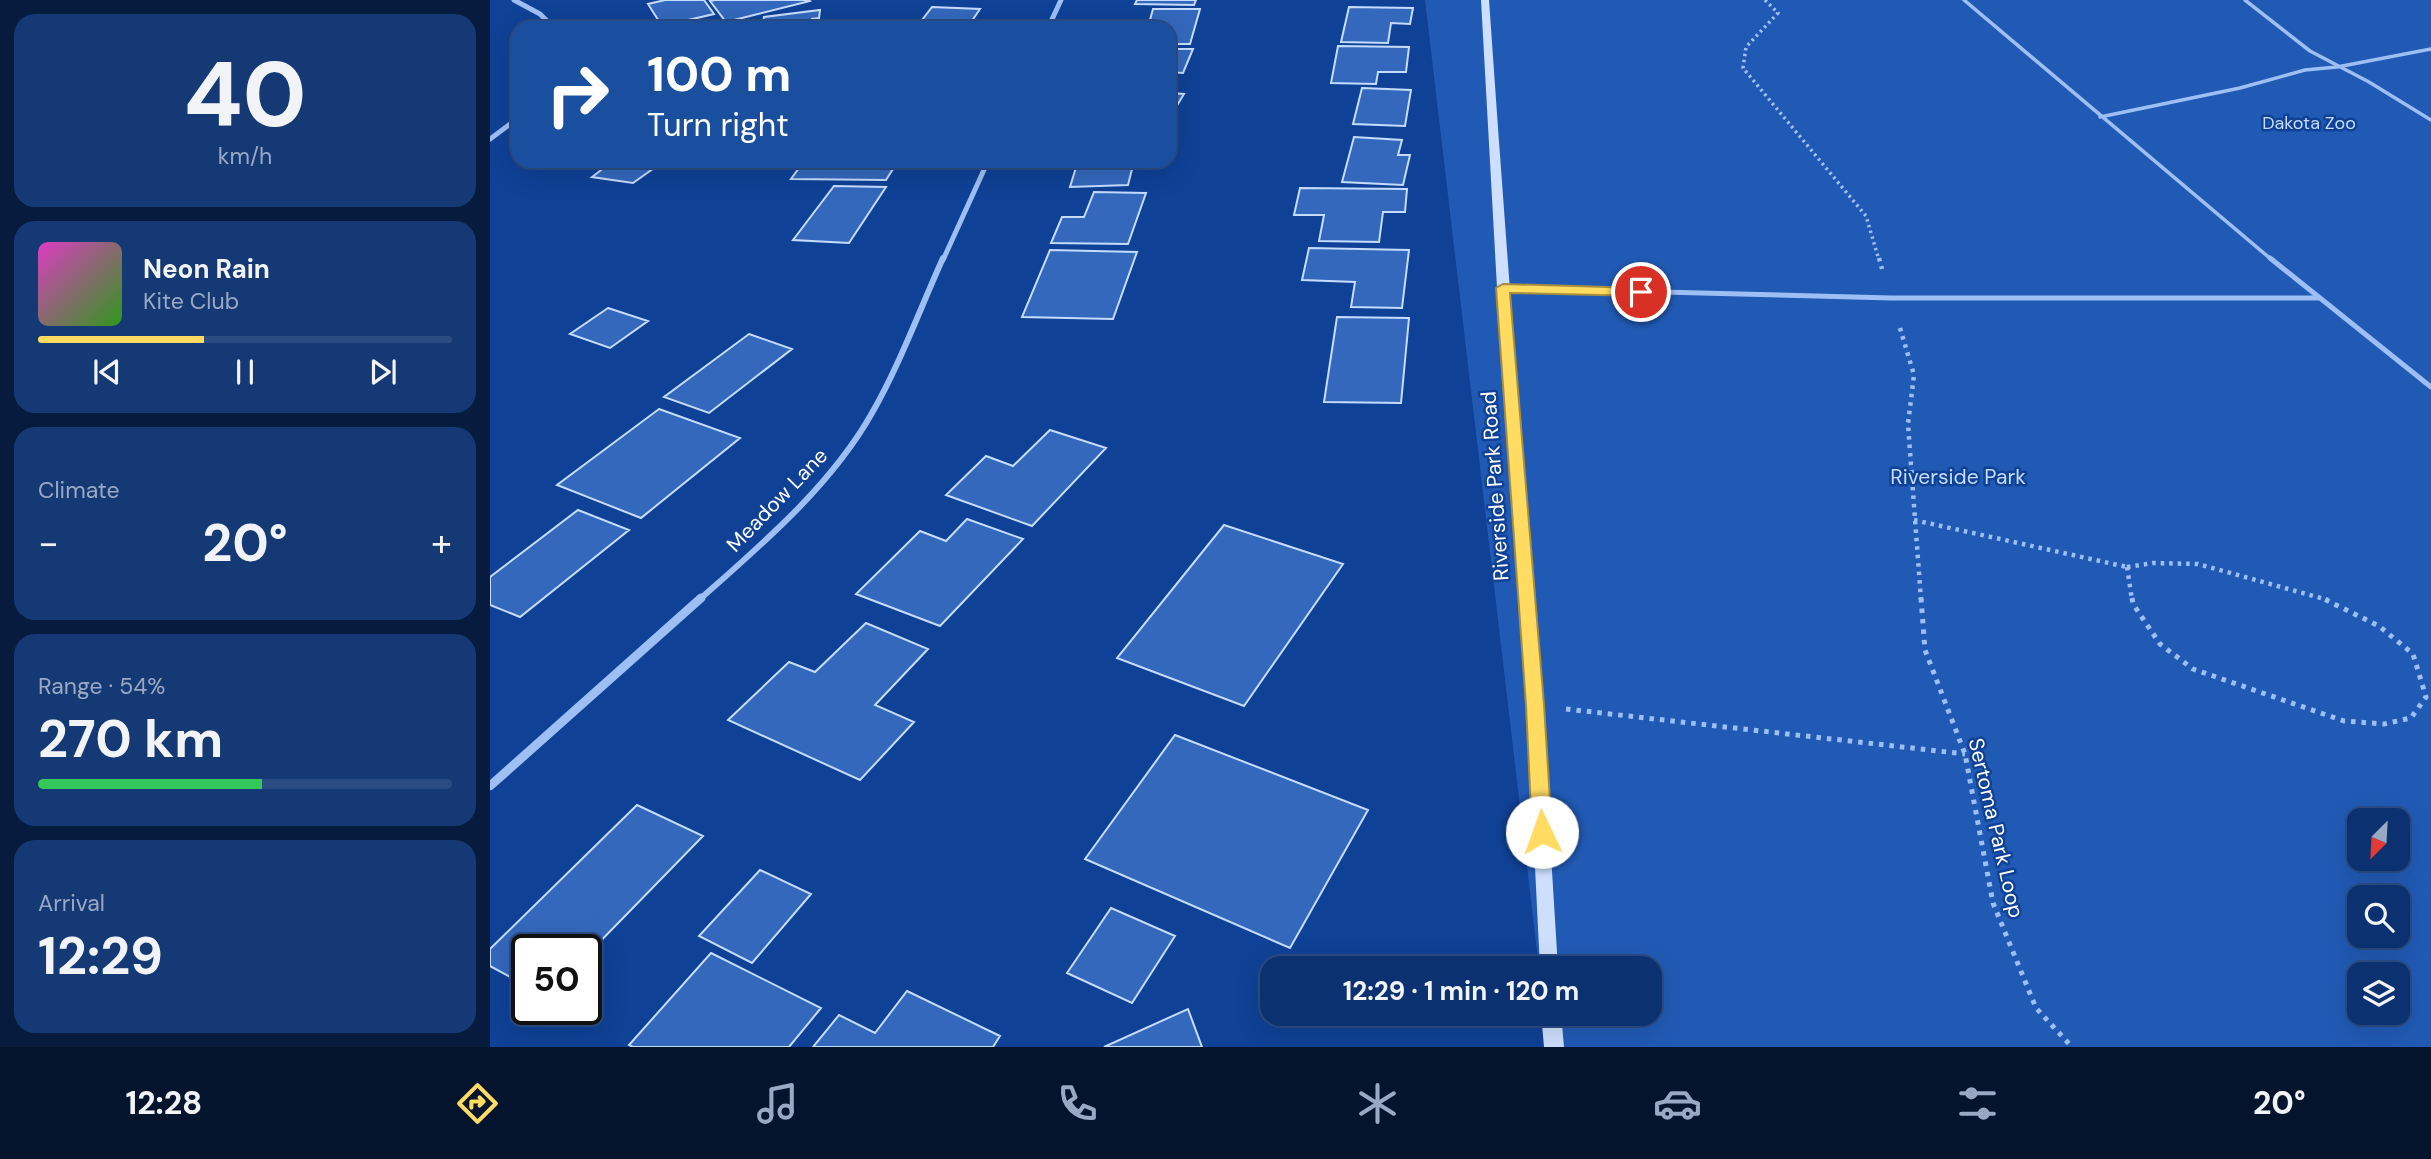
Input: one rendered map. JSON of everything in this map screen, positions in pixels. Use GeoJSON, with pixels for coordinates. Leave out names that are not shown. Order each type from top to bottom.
{"type":"FeatureCollection","features":[{"type":"Feature","properties":{"kind":"main road","name":"Riverside Park Road"},"geometry":{"type":"LineString","coordinates":[[1485,0],[1503,288],[1535,705],[1548,956]]}},
{"type":"Feature","properties":{"kind":"main road"},"geometry":{"type":"LineString","coordinates":[[1550,1044],[1551,1026]]}},
{"type":"Feature","properties":{"kind":"street"},"geometry":{"type":"LineString","coordinates":[[514,0],[540,14],[547,21]]}},
{"type":"Feature","properties":{"kind":"street"},"geometry":{"type":"LineString","coordinates":[[1051,21],[1061,0]]}},
{"type":"Feature","properties":{"kind":"street"},"geometry":{"type":"LineString","coordinates":[[490,139],[511,123]]}},
{"type":"Feature","properties":{"kind":"street","name":"Meadow Lane"},"geometry":{"type":"LineString","coordinates":[[490,786],[757,549],[825,481],[852,446],[883,391],[985,168]]}},
{"type":"Feature","properties":{"kind":"lane"},"geometry":{"type":"LineString","coordinates":[[1964,0],[2318,298],[2431,387]]}},
{"type":"Feature","properties":{"kind":"lane"},"geometry":{"type":"LineString","coordinates":[[2245,0],[2310,51],[2369,82],[2431,120]]}},
{"type":"Feature","properties":{"kind":"lane"},"geometry":{"type":"LineString","coordinates":[[2100,117],[2240,88],[2305,70],[2337,67],[2431,49]]}},
{"type":"Feature","properties":{"kind":"lane"},"geometry":{"type":"LineString","coordinates":[[1503,288],[1891,298],[2318,298]]}},
{"type":"Feature","properties":{"kind":"path","name":"Sertoma Park Loop"},"geometry":{"type":"LineString","coordinates":[[1765,0],[1778,13],[1746,47],[1743,68],[1866,216],[1914,375],[1908,424],[1925,650],[1965,754],[1993,903],[2036,1008],[2072,1047]]}},
{"type":"Feature","properties":{"kind":"path"},"geometry":{"type":"LineString","coordinates":[[1914,520],[2127,567],[2153,563],[2198,564],[2328,600],[2379,626],[2413,654],[2426,697],[2412,718],[2384,723],[2344,721],[2193,669],[2160,644],[2133,604],[2127,567]]}},
{"type":"Feature","properties":{"kind":"path"},"geometry":{"type":"LineString","coordinates":[[1535,705],[1965,754]]}},
{"type":"Feature","properties":{"kind":"green space","name":"Riverside Park"},"geometry":{"type":"Polygon","coordinates":[[[1425,0],[2431,0],[2431,1047],[1549,1047],[1547,1026],[1662,1026],[1662,956],[1538,956],[1425,0]]]}},
{"type":"Feature","properties":{"kind":"building"},"geometry":{"type":"Polygon","coordinates":[[[665,0],[704,0],[714,14],[684,21],[659,21],[648,4],[665,0]]]}},
{"type":"Feature","properties":{"kind":"building"},"geometry":{"type":"Polygon","coordinates":[[[809,0],[810,1],[725,21],[710,1],[809,0]]]}},
{"type":"Feature","properties":{"kind":"building"},"geometry":{"type":"Polygon","coordinates":[[[1137,0],[1196,0],[1194,5],[1135,4],[1137,0]]]}},
{"type":"Feature","properties":{"kind":"building"},"geometry":{"type":"Polygon","coordinates":[[[932,7],[980,9],[972,21],[921,21],[932,7]]]}},
{"type":"Feature","properties":{"kind":"building"},"geometry":{"type":"Polygon","coordinates":[[[1349,7],[1413,8],[1410,24],[1391,23],[1388,43],[1341,42],[1349,7]]]}},
{"type":"Feature","properties":{"kind":"building"},"geometry":{"type":"Polygon","coordinates":[[[1153,9],[1200,9],[1190,44],[1176,44],[1176,21],[1150,21],[1153,9]]]}},
{"type":"Feature","properties":{"kind":"building"},"geometry":{"type":"Polygon","coordinates":[[[820,10],[819,18],[812,21],[763,21],[764,17],[820,10]]]}},
{"type":"Feature","properties":{"kind":"building"},"geometry":{"type":"Polygon","coordinates":[[[1338,46],[1409,47],[1406,72],[1378,72],[1376,84],[1331,83],[1338,46]]]}},
{"type":"Feature","properties":{"kind":"building"},"geometry":{"type":"Polygon","coordinates":[[[1176,49],[1193,49],[1183,73],[1176,72],[1176,49]]]}},
{"type":"Feature","properties":{"kind":"building"},"geometry":{"type":"Polygon","coordinates":[[[1362,88],[1411,90],[1405,126],[1353,124],[1362,88]]]}},
{"type":"Feature","properties":{"kind":"building"},"geometry":{"type":"Polygon","coordinates":[[[1176,93],[1184,94],[1176,107],[1176,93]]]}},
{"type":"Feature","properties":{"kind":"building"},"geometry":{"type":"Polygon","coordinates":[[[1354,137],[1402,140],[1398,155],[1410,155],[1403,185],[1342,182],[1354,137]]]}},
{"type":"Feature","properties":{"kind":"building"},"geometry":{"type":"Polygon","coordinates":[[[604,168],[654,168],[633,183],[592,177],[604,168]]]}},
{"type":"Feature","properties":{"kind":"building"},"geometry":{"type":"Polygon","coordinates":[[[799,168],[894,168],[886,180],[791,179],[799,168]]]}},
{"type":"Feature","properties":{"kind":"building"},"geometry":{"type":"Polygon","coordinates":[[[1076,168],[1132,168],[1128,185],[1070,187],[1076,168]]]}},
{"type":"Feature","properties":{"kind":"building"},"geometry":{"type":"Polygon","coordinates":[[[834,186],[886,187],[849,243],[793,240],[834,186]]]}},
{"type":"Feature","properties":{"kind":"building"},"geometry":{"type":"Polygon","coordinates":[[[1300,188],[1407,189],[1405,212],[1383,212],[1379,242],[1319,241],[1324,215],[1294,215],[1300,188]]]}},
{"type":"Feature","properties":{"kind":"building"},"geometry":{"type":"Polygon","coordinates":[[[1094,192],[1146,193],[1128,244],[1051,243],[1062,217],[1084,217],[1094,192]]]}},
{"type":"Feature","properties":{"kind":"building"},"geometry":{"type":"Polygon","coordinates":[[[1309,248],[1409,250],[1402,308],[1351,307],[1355,282],[1302,280],[1309,248]]]}},
{"type":"Feature","properties":{"kind":"building"},"geometry":{"type":"Polygon","coordinates":[[[1050,250],[1137,252],[1113,319],[1022,317],[1050,250]]]}},
{"type":"Feature","properties":{"kind":"building"},"geometry":{"type":"Polygon","coordinates":[[[608,308],[648,321],[610,348],[570,334],[608,308]]]}},
{"type":"Feature","properties":{"kind":"building"},"geometry":{"type":"Polygon","coordinates":[[[1337,317],[1409,318],[1401,403],[1324,402],[1337,317]]]}},
{"type":"Feature","properties":{"kind":"building"},"geometry":{"type":"Polygon","coordinates":[[[749,334],[792,349],[709,413],[664,397],[749,334]]]}},
{"type":"Feature","properties":{"kind":"building"},"geometry":{"type":"Polygon","coordinates":[[[659,409],[740,438],[641,518],[557,485],[659,409]]]}},
{"type":"Feature","properties":{"kind":"building"},"geometry":{"type":"Polygon","coordinates":[[[1050,430],[1106,448],[1032,526],[946,495],[986,456],[1013,466],[1050,430]]]}},
{"type":"Feature","properties":{"kind":"building"},"geometry":{"type":"Polygon","coordinates":[[[578,510],[629,530],[520,617],[490,605],[490,577],[578,510]]]}},
{"type":"Feature","properties":{"kind":"building"},"geometry":{"type":"Polygon","coordinates":[[[967,519],[1023,539],[940,626],[856,594],[920,531],[946,541],[967,519]]]}},
{"type":"Feature","properties":{"kind":"building"},"geometry":{"type":"Polygon","coordinates":[[[1224,525],[1343,564],[1244,706],[1117,658],[1224,525]]]}},
{"type":"Feature","properties":{"kind":"building"},"geometry":{"type":"Polygon","coordinates":[[[866,623],[928,649],[875,705],[914,722],[860,780],[728,720],[789,662],[815,672],[866,623]]]}},
{"type":"Feature","properties":{"kind":"building"},"geometry":{"type":"Polygon","coordinates":[[[1175,735],[1368,810],[1290,948],[1085,859],[1175,735]]]}},
{"type":"Feature","properties":{"kind":"building"},"geometry":{"type":"Polygon","coordinates":[[[637,805],[703,836],[602,940],[602,934],[511,934],[511,977],[490,966],[490,949],[637,805]]]}},
{"type":"Feature","properties":{"kind":"building"},"geometry":{"type":"Polygon","coordinates":[[[760,870],[811,894],[752,963],[699,936],[760,870]]]}},
{"type":"Feature","properties":{"kind":"building"},"geometry":{"type":"Polygon","coordinates":[[[1111,908],[1175,936],[1132,1003],[1067,973],[1111,908]]]}},
{"type":"Feature","properties":{"kind":"building"},"geometry":{"type":"Polygon","coordinates":[[[711,953],[821,1008],[789,1047],[629,1045],[711,953]]]}},
{"type":"Feature","properties":{"kind":"building"},"geometry":{"type":"Polygon","coordinates":[[[907,991],[1000,1036],[993,1047],[813,1047],[839,1015],[875,1033],[907,991]]]}},
{"type":"Feature","properties":{"kind":"building"},"geometry":{"type":"Polygon","coordinates":[[[1188,1009],[1202,1047],[1104,1047],[1188,1009]]]}},
{"type":"Feature","properties":{"kind":"route"},"geometry":{"type":"LineString","coordinates":[[1542,832],[1503,288],[1641,292]]}},
{"type":"Feature","properties":{"kind":"park label","name":"Dakota Zoo"},"geometry":{"type":"Point","coordinates":[2309,123]}}]}
